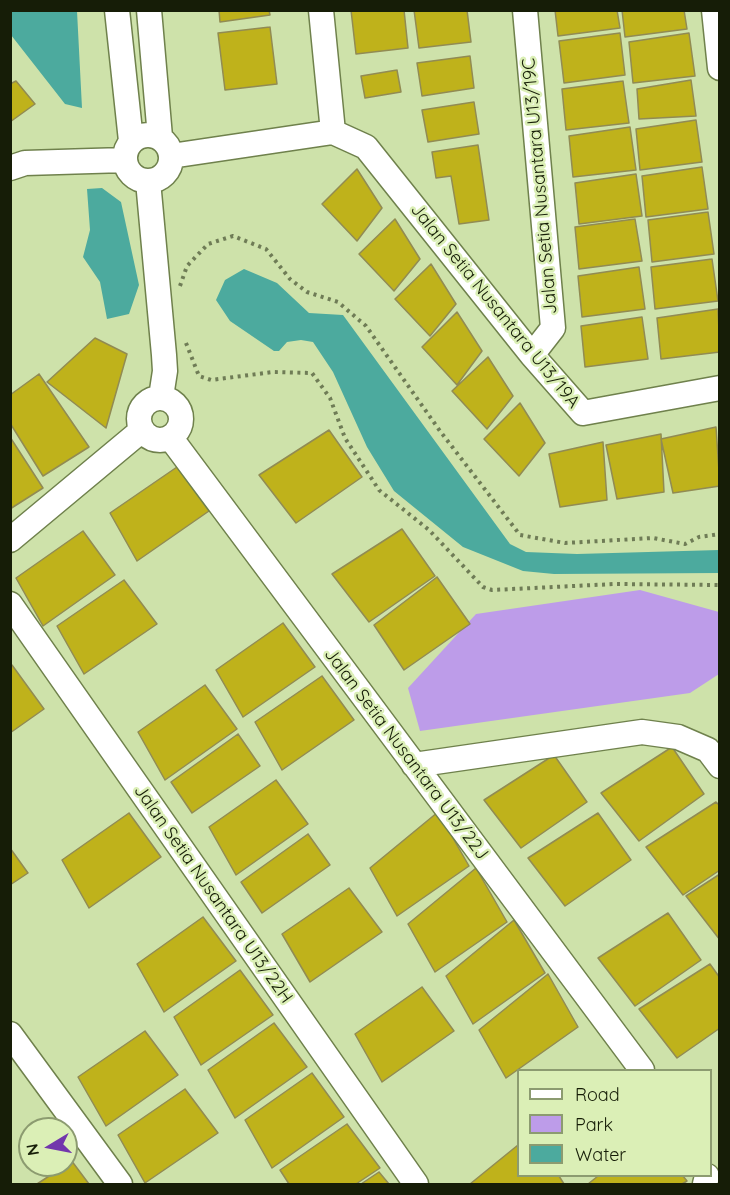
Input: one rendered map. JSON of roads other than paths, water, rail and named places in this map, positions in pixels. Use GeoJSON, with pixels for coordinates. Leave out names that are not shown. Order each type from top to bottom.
{"type":"FeatureCollection","features":[{"type":"Feature","properties":{"kind":"street"},"geometry":{"type":"LineString","coordinates":[[117,10],[128,151],[135,177],[148,181],[162,176],[167,171],[149,10]]}},
{"type":"Feature","properties":{"kind":"street"},"geometry":{"type":"LineString","coordinates":[[10,168],[25,163],[128,151],[145,134],[165,147],[333,132],[321,10]]}},
{"type":"Feature","properties":{"kind":"street","name":"Jalan Setia Nusantara U13/19C"},"geometry":{"type":"LineString","coordinates":[[525,10],[553,328],[532,356]]}},
{"type":"Feature","properties":{"kind":"street"},"geometry":{"type":"LineString","coordinates":[[714,10],[720,68]]}},
{"type":"Feature","properties":{"kind":"street","name":"Jalan Setia Nusantara U13/19A"},"geometry":{"type":"LineString","coordinates":[[333,132],[366,147],[532,356],[583,413],[720,388]]}},
{"type":"Feature","properties":{"kind":"street"},"geometry":{"type":"LineString","coordinates":[[148,181],[165,363],[161,398]]}},
{"type":"Feature","properties":{"kind":"street"},"geometry":{"type":"LineString","coordinates":[[161,398],[173,403],[180,414],[179,428],[170,437],[152,438],[142,430],[140,411],[148,401],[161,398]]}},
{"type":"Feature","properties":{"kind":"street"},"geometry":{"type":"LineString","coordinates":[[10,540],[142,430]]}},
{"type":"Feature","properties":{"kind":"street","name":"Jalan Setia Nusantara U13/22J"},"geometry":{"type":"LineString","coordinates":[[170,437],[641,1069]]}},
{"type":"Feature","properties":{"kind":"street","name":"Jalan Setia Nusantara U13/22H"},"geometry":{"type":"LineString","coordinates":[[10,604],[416,1185]]}},
{"type":"Feature","properties":{"kind":"street"},"geometry":{"type":"LineString","coordinates":[[414,765],[642,732],[678,736],[708,750],[720,766]]}},
{"type":"Feature","properties":{"kind":"street"},"geometry":{"type":"LineString","coordinates":[[10,1034],[120,1185]]}},
{"type":"Feature","properties":{"kind":"water"},"geometry":{"type":"Polygon","coordinates":[[[11,10],[77,11],[82,108],[65,104],[11,35],[11,10]]]}},
{"type":"Feature","properties":{"kind":"water"},"geometry":{"type":"Polygon","coordinates":[[[102,188],[121,202],[139,285],[129,314],[107,319],[100,282],[83,257],[90,230],[87,189],[102,188]]]}},
{"type":"Feature","properties":{"kind":"water"},"geometry":{"type":"Polygon","coordinates":[[[244,269],[277,283],[309,313],[343,315],[510,544],[526,552],[577,554],[719,550],[719,573],[554,574],[523,571],[463,547],[394,491],[367,447],[333,372],[313,342],[301,340],[287,342],[279,351],[274,351],[230,321],[216,300],[225,280],[244,269]]]}}]}
